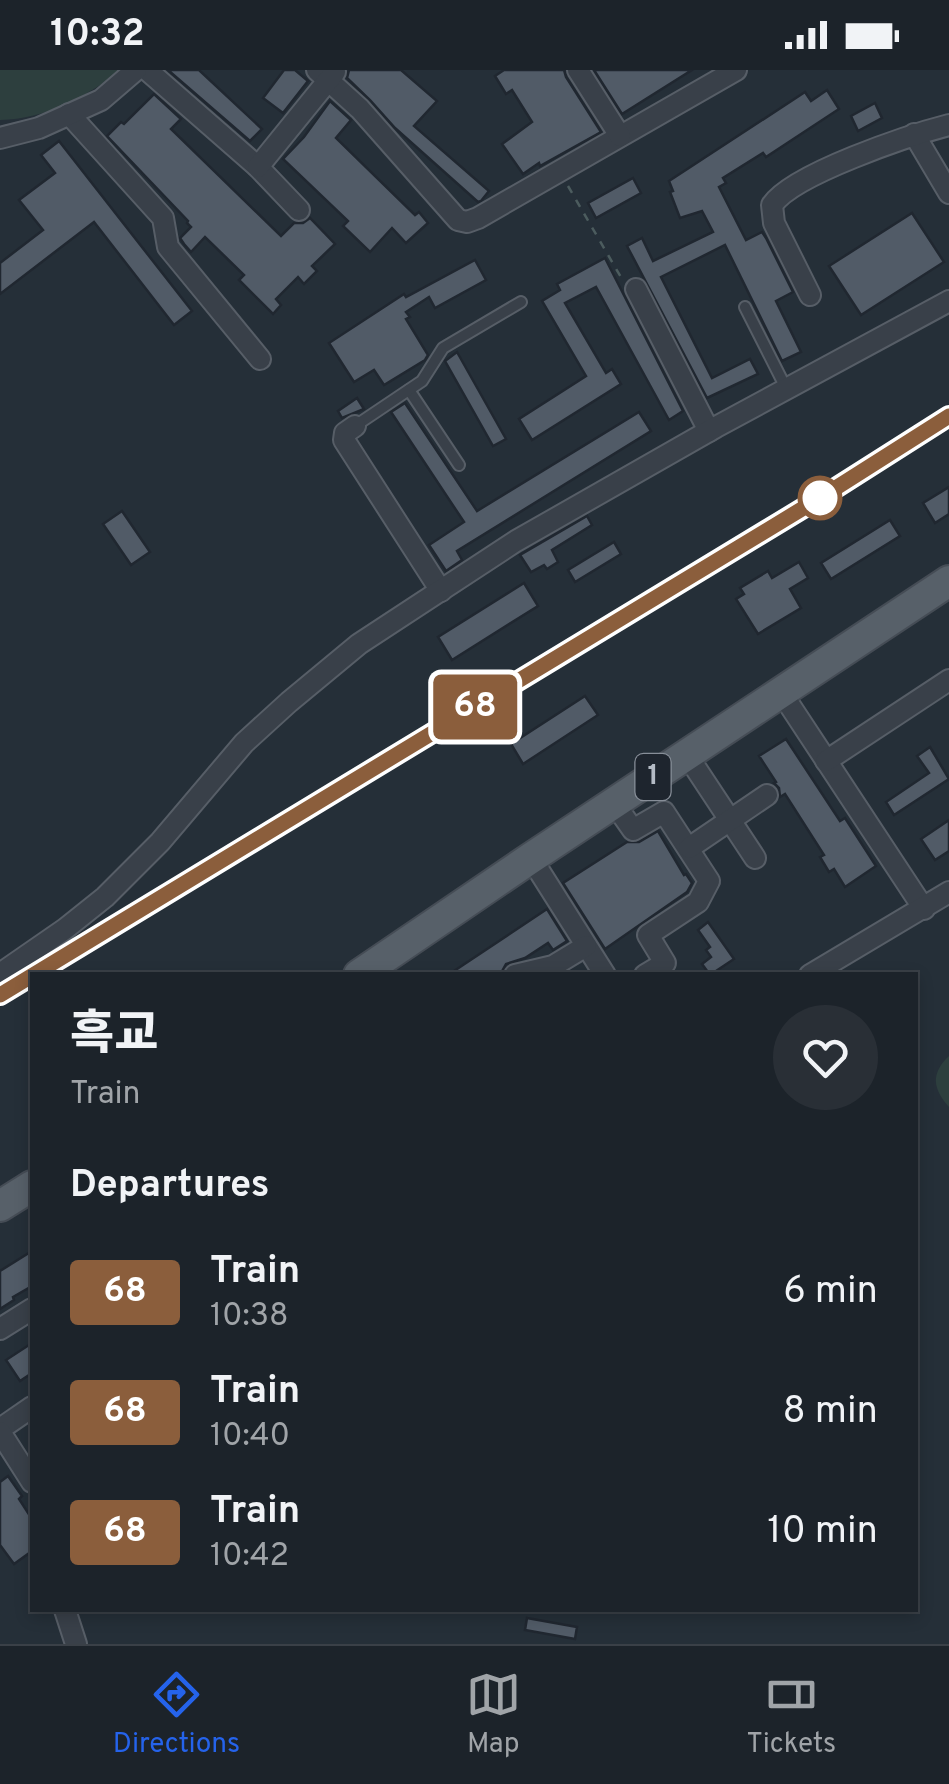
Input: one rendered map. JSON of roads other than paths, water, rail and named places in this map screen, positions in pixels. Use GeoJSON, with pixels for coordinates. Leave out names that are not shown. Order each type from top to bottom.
{"type":"FeatureCollection","features":[{"type":"Feature","properties":{"kind":"main road","name":"1"},"geometry":{"type":"LineString","coordinates":[[374,971],[532,858],[949,582]]}},
{"type":"Feature","properties":{"kind":"main road"},"geometry":{"type":"LineString","coordinates":[[0,1206],[30,1187]]}},
{"type":"Feature","properties":{"kind":"street"},"geometry":{"type":"LineString","coordinates":[[0,138],[39,128],[101,100],[136,70]]}},
{"type":"Feature","properties":{"kind":"street"},"geometry":{"type":"LineString","coordinates":[[147,70],[258,167],[299,210]]}},
{"type":"Feature","properties":{"kind":"street"},"geometry":{"type":"LineString","coordinates":[[578,70],[620,136]]}},
{"type":"Feature","properties":{"kind":"street"},"geometry":{"type":"LineString","coordinates":[[258,167],[327,73],[458,220],[466,222],[561,172],[736,70]]}},
{"type":"Feature","properties":{"kind":"street"},"geometry":{"type":"LineString","coordinates":[[69,114],[162,218],[168,248],[260,359]]}},
{"type":"Feature","properties":{"kind":"street"},"geometry":{"type":"LineString","coordinates":[[810,294],[774,223],[772,205],[778,196],[828,169],[914,134],[949,125]]}},
{"type":"Feature","properties":{"kind":"street"},"geometry":{"type":"LineString","coordinates":[[914,134],[949,193]]}},
{"type":"Feature","properties":{"kind":"street"},"geometry":{"type":"LineString","coordinates":[[636,289],[709,431]]}},
{"type":"Feature","properties":{"kind":"street"},"geometry":{"type":"LineString","coordinates":[[0,974],[105,897],[160,842],[244,743],[359,644],[516,541],[949,301]]}},
{"type":"Feature","properties":{"kind":"street"},"geometry":{"type":"LineString","coordinates":[[356,426],[345,433],[344,440],[441,591]]}},
{"type":"Feature","properties":{"kind":"street"},"geometry":{"type":"LineString","coordinates":[[826,761],[949,680]]}},
{"type":"Feature","properties":{"kind":"street"},"geometry":{"type":"LineString","coordinates":[[781,692],[924,908]]}},
{"type":"Feature","properties":{"kind":"street"},"geometry":{"type":"LineString","coordinates":[[687,754],[755,858]]}},
{"type":"Feature","properties":{"kind":"street"},"geometry":{"type":"LineString","coordinates":[[689,848],[767,796]]}},
{"type":"Feature","properties":{"kind":"street"},"geometry":{"type":"LineString","coordinates":[[614,803],[633,830],[664,812],[709,881],[698,902],[648,936],[665,963],[650,972]]}},
{"type":"Feature","properties":{"kind":"street"},"geometry":{"type":"LineString","coordinates":[[532,858],[603,972]]}},
{"type":"Feature","properties":{"kind":"street"},"geometry":{"type":"LineString","coordinates":[[815,972],[949,892]]}},
{"type":"Feature","properties":{"kind":"street"},"geometry":{"type":"LineString","coordinates":[[528,972],[553,966],[586,946]]}},
{"type":"Feature","properties":{"kind":"street"},"geometry":{"type":"LineString","coordinates":[[0,1330],[30,1311]]}},
{"type":"Feature","properties":{"kind":"street"},"geometry":{"type":"LineString","coordinates":[[30,1408],[3,1422],[30,1478]]}},
{"type":"Feature","properties":{"kind":"street"},"geometry":{"type":"LineString","coordinates":[[66,1612],[76,1644]]}},
{"type":"Feature","properties":{"kind":"lane"},"geometry":{"type":"LineString","coordinates":[[356,426],[422,381],[443,348],[521,302]]}},
{"type":"Feature","properties":{"kind":"lane"},"geometry":{"type":"LineString","coordinates":[[745,307],[786,389]]}},
{"type":"Feature","properties":{"kind":"lane"},"geometry":{"type":"LineString","coordinates":[[409,390],[460,465]]}},
{"type":"Feature","properties":{"kind":"railway"},"geometry":{"type":"LineString","coordinates":[[38,972],[949,416]]}},
{"type":"Feature","properties":{"kind":"railway"},"geometry":{"type":"LineString","coordinates":[[0,995],[30,977]]}},
{"type":"Feature","properties":{"kind":"train","name":"68"},"geometry":{"type":"LineString","coordinates":[[38,972],[949,416]]}},
{"type":"Feature","properties":{"kind":"train","name":"68"},"geometry":{"type":"LineString","coordinates":[[0,995],[30,977]]}}]}
